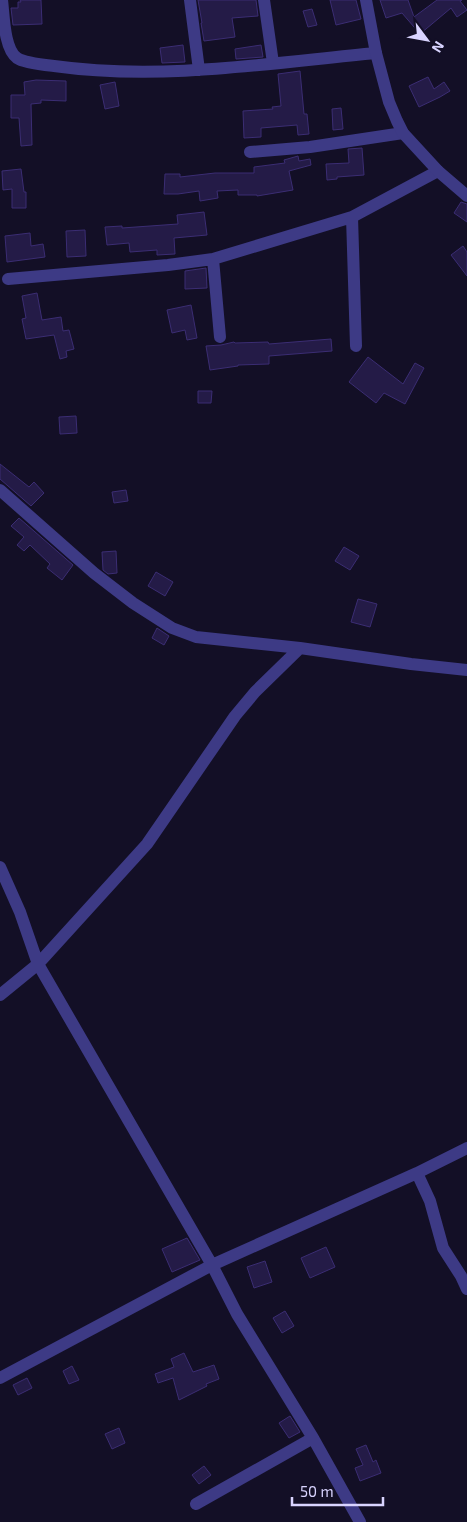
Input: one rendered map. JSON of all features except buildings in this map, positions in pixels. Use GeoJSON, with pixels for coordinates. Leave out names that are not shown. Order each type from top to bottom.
{"type":"FeatureCollection","features":[{"type":"Feature","properties":{"kind":"street"},"geometry":{"type":"LineString","coordinates":[[2,0],[8,41],[17,59],[47,65],[71,68],[167,72],[376,53]]}},
{"type":"Feature","properties":{"kind":"street"},"geometry":{"type":"LineString","coordinates":[[190,0],[199,70]]}},
{"type":"Feature","properties":{"kind":"street"},"geometry":{"type":"LineString","coordinates":[[264,0],[273,63]]}},
{"type":"Feature","properties":{"kind":"street"},"geometry":{"type":"LineString","coordinates":[[366,0],[376,53],[389,102],[403,133],[438,171],[467,196]]}},
{"type":"Feature","properties":{"kind":"street"},"geometry":{"type":"LineString","coordinates":[[250,152],[310,147],[403,133]]}},
{"type":"Feature","properties":{"kind":"street"},"geometry":{"type":"LineString","coordinates":[[8,279],[168,265],[213,259],[352,217],[438,171]]}},
{"type":"Feature","properties":{"kind":"street"},"geometry":{"type":"LineString","coordinates":[[352,217],[356,346]]}},
{"type":"Feature","properties":{"kind":"street"},"geometry":{"type":"LineString","coordinates":[[213,259],[220,338]]}},
{"type":"Feature","properties":{"kind":"street"},"geometry":{"type":"LineString","coordinates":[[0,490],[94,573],[133,603],[172,628],[196,637],[300,648],[467,670]]}},
{"type":"Feature","properties":{"kind":"street"},"geometry":{"type":"LineString","coordinates":[[0,995],[38,964],[147,844],[235,716],[255,692],[300,648]]}},
{"type":"Feature","properties":{"kind":"street"},"geometry":{"type":"LineString","coordinates":[[0,867],[20,912],[38,964],[212,1265],[237,1314],[313,1438],[360,1522]]}},
{"type":"Feature","properties":{"kind":"street"},"geometry":{"type":"LineString","coordinates":[[0,1378],[212,1265],[417,1173],[467,1148]]}},
{"type":"Feature","properties":{"kind":"street"},"geometry":{"type":"LineString","coordinates":[[417,1173],[430,1201],[443,1248],[467,1289]]}},
{"type":"Feature","properties":{"kind":"street"},"geometry":{"type":"LineString","coordinates":[[196,1504],[313,1438]]}}]}
